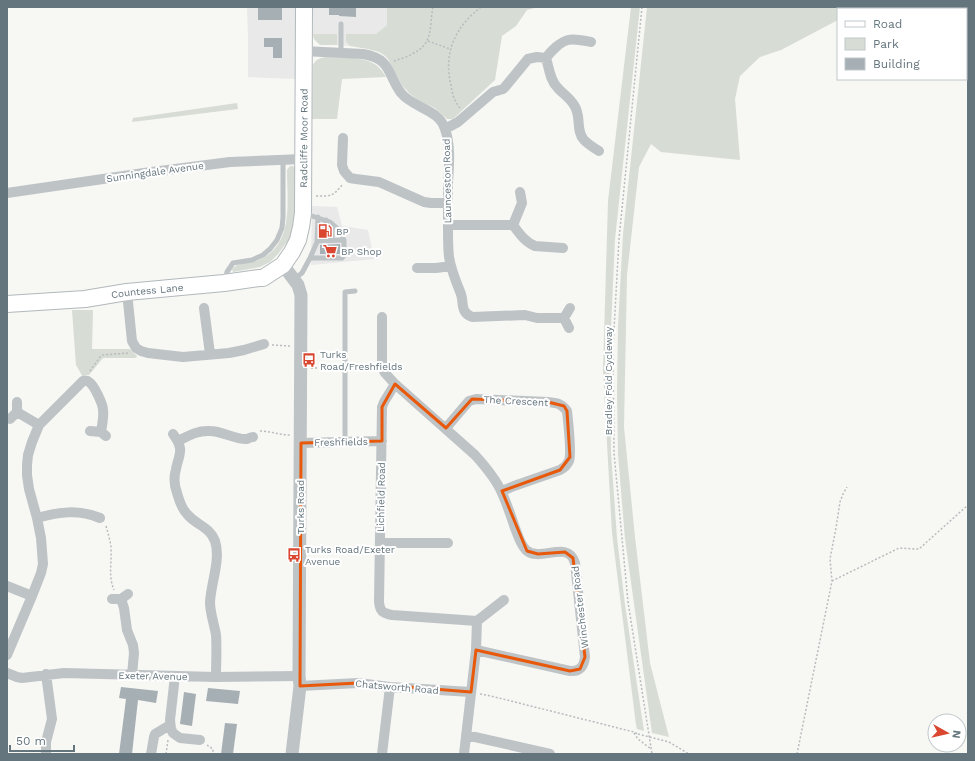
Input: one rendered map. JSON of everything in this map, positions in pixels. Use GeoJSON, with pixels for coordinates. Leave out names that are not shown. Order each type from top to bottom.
{"type":"FeatureCollection","features":[{"type":"Feature","properties":{"kind":"main road","name":"Radcliffe Moor Road"},"geometry":{"type":"LineString","coordinates":[[283,265],[298,240],[301,228],[310,215],[303,196],[304,7]]}},
{"type":"Feature","properties":{"kind":"main road","name":"Countess Lane"},"geometry":{"type":"LineString","coordinates":[[7,304],[85,299],[127,292],[263,278],[283,265]]}},
{"type":"Feature","properties":{"kind":"street"},"geometry":{"type":"LineString","coordinates":[[546,58],[553,49],[567,40],[571,39],[587,44]]}},
{"type":"Feature","properties":{"kind":"street","name":"Launceston Road"},"geometry":{"type":"LineString","coordinates":[[303,51],[341,52],[372,55],[378,58],[390,71],[402,94],[410,101],[439,118],[445,129],[449,155],[448,248],[454,279],[462,299],[464,311],[472,317],[525,315],[537,318],[564,318]]}},
{"type":"Feature","properties":{"kind":"street"},"geometry":{"type":"LineString","coordinates":[[445,129],[458,122],[493,92],[503,89],[528,59],[536,57],[546,58]]}},
{"type":"Feature","properties":{"kind":"street"},"geometry":{"type":"LineString","coordinates":[[546,58],[556,87],[574,104],[578,111],[579,128],[585,145],[598,151]]}},
{"type":"Feature","properties":{"kind":"street"},"geometry":{"type":"LineString","coordinates":[[343,138],[347,152],[342,165],[350,178],[379,182],[424,202],[448,203]]}},
{"type":"Feature","properties":{"kind":"street","name":"Sunningdale Avenue"},"geometry":{"type":"LineString","coordinates":[[7,193],[230,162],[303,159]]}},
{"type":"Feature","properties":{"kind":"street"},"geometry":{"type":"LineString","coordinates":[[514,225],[522,203],[519,190]]}},
{"type":"Feature","properties":{"kind":"street"},"geometry":{"type":"LineString","coordinates":[[448,225],[514,225]]}},
{"type":"Feature","properties":{"kind":"street"},"geometry":{"type":"LineString","coordinates":[[514,225],[530,244],[535,246],[550,243],[562,248]]}},
{"type":"Feature","properties":{"kind":"street","name":"Turks Road"},"geometry":{"type":"LineString","coordinates":[[283,265],[298,285],[301,295],[300,681],[292,754]]}},
{"type":"Feature","properties":{"kind":"street"},"geometry":{"type":"LineString","coordinates":[[416,267],[436,268],[451,266]]}},
{"type":"Feature","properties":{"kind":"street"},"geometry":{"type":"LineString","coordinates":[[127,292],[132,341],[136,348],[140,351],[183,357],[229,353],[244,350],[254,351],[264,344]]}},
{"type":"Feature","properties":{"kind":"street"},"geometry":{"type":"LineString","coordinates":[[204,308],[209,320],[210,354]]}},
{"type":"Feature","properties":{"kind":"street"},"geometry":{"type":"LineString","coordinates":[[569,328],[564,318],[570,308]]}},
{"type":"Feature","properties":{"kind":"street"},"geometry":{"type":"LineString","coordinates":[[382,317],[382,367]]}},
{"type":"Feature","properties":{"kind":"street","name":"Winchester Road"},"geometry":{"type":"LineString","coordinates":[[382,367],[385,373],[395,384],[446,428],[484,464],[502,491],[523,547],[527,551],[538,554],[565,552],[574,558],[585,662],[580,669],[574,672],[476,650]]}},
{"type":"Feature","properties":{"kind":"street"},"geometry":{"type":"LineString","coordinates":[[7,655],[32,596],[43,564],[42,538],[29,489],[27,475],[28,455],[39,425],[83,381],[86,380],[91,383],[102,405],[103,411],[104,434],[90,431]]}},
{"type":"Feature","properties":{"kind":"street","name":"Lichfield Road"},"geometry":{"type":"LineString","coordinates":[[395,384],[382,407],[380,608],[382,612],[392,615],[477,621]]}},
{"type":"Feature","properties":{"kind":"street","name":"The Crescent"},"geometry":{"type":"LineString","coordinates":[[446,428],[469,401],[476,399],[548,402],[564,406],[567,410],[570,453],[569,462],[560,470],[502,491]]}},
{"type":"Feature","properties":{"kind":"street"},"geometry":{"type":"LineString","coordinates":[[14,411],[39,425]]}},
{"type":"Feature","properties":{"kind":"street"},"geometry":{"type":"LineString","coordinates":[[216,677],[216,636],[210,601],[217,551],[212,534],[187,514],[176,493],[175,477],[180,448],[176,438],[209,431],[249,441]]}},
{"type":"Feature","properties":{"kind":"street","name":"Freshfields"},"geometry":{"type":"LineString","coordinates":[[301,439],[345,442],[382,441]]}},
{"type":"Feature","properties":{"kind":"street"},"geometry":{"type":"LineString","coordinates":[[37,518],[54,513],[71,512],[88,514],[101,518]]}},
{"type":"Feature","properties":{"kind":"street"},"geometry":{"type":"LineString","coordinates":[[380,543],[448,542]]}},
{"type":"Feature","properties":{"kind":"street"},"geometry":{"type":"LineString","coordinates":[[7,586],[32,596]]}},
{"type":"Feature","properties":{"kind":"street"},"geometry":{"type":"LineString","coordinates":[[120,598],[124,608],[127,630],[133,645],[134,653],[132,676]]}},
{"type":"Feature","properties":{"kind":"street"},"geometry":{"type":"LineString","coordinates":[[464,754],[476,650],[477,621],[504,600]]}},
{"type":"Feature","properties":{"kind":"street","name":"Exeter Avenue"},"geometry":{"type":"LineString","coordinates":[[7,673],[22,678],[64,673],[300,681]]}},
{"type":"Feature","properties":{"kind":"street"},"geometry":{"type":"LineString","coordinates":[[46,674],[52,719],[46,742],[46,754]]}},
{"type":"Feature","properties":{"kind":"street"},"geometry":{"type":"LineString","coordinates":[[175,676],[170,720],[171,728],[176,736],[180,738],[200,740]]}},
{"type":"Feature","properties":{"kind":"street","name":"Chatsworth Road"},"geometry":{"type":"LineString","coordinates":[[300,681],[358,683],[390,687],[471,692]]}},
{"type":"Feature","properties":{"kind":"street"},"geometry":{"type":"LineString","coordinates":[[382,754],[390,687]]}},
{"type":"Feature","properties":{"kind":"street"},"geometry":{"type":"LineString","coordinates":[[151,754],[155,734],[171,728]]}},
{"type":"Feature","properties":{"kind":"street"},"geometry":{"type":"LineString","coordinates":[[466,735],[550,754]]}},
{"type":"Feature","properties":{"kind":"lane"},"geometry":{"type":"LineString","coordinates":[[341,24],[341,52]]}},
{"type":"Feature","properties":{"kind":"lane"},"geometry":{"type":"LineString","coordinates":[[224,283],[227,272],[234,263],[252,260],[263,255],[270,250],[277,240],[282,228],[283,217],[284,159]]}},
{"type":"Feature","properties":{"kind":"lane"},"geometry":{"type":"LineString","coordinates":[[310,215],[330,222],[339,230],[344,240],[344,255],[342,258],[310,258]]}},
{"type":"Feature","properties":{"kind":"lane"},"geometry":{"type":"LineString","coordinates":[[294,279],[302,273],[318,241],[310,215]]}},
{"type":"Feature","properties":{"kind":"lane"},"geometry":{"type":"LineString","coordinates":[[326,220],[326,240]]}},
{"type":"Feature","properties":{"kind":"lane"},"geometry":{"type":"LineString","coordinates":[[332,224],[332,240]]}},
{"type":"Feature","properties":{"kind":"lane"},"geometry":{"type":"LineString","coordinates":[[318,241],[344,240]]}},
{"type":"Feature","properties":{"kind":"lane"},"geometry":{"type":"LineString","coordinates":[[345,442],[345,292],[355,291]]}},
{"type":"Feature","properties":{"kind":"path"},"geometry":{"type":"LineString","coordinates":[[384,64],[412,55],[421,50],[428,41],[433,7]]}},
{"type":"Feature","properties":{"kind":"path"},"geometry":{"type":"LineString","coordinates":[[466,115],[457,105],[453,97],[448,72],[448,59],[455,36],[471,15],[481,7]]}},
{"type":"Feature","properties":{"kind":"path","name":"Bradley Fold Cycleway"},"geometry":{"type":"LineString","coordinates":[[642,7],[619,239],[613,348],[614,453],[628,602],[652,754]]}},
{"type":"Feature","properties":{"kind":"path"},"geometry":{"type":"LineString","coordinates":[[428,41],[450,49]]}},
{"type":"Feature","properties":{"kind":"path"},"geometry":{"type":"LineString","coordinates":[[303,196],[332,195],[350,178]]}},
{"type":"Feature","properties":{"kind":"path"},"geometry":{"type":"LineString","coordinates":[[264,344],[272,346],[301,346]]}},
{"type":"Feature","properties":{"kind":"path"},"geometry":{"type":"LineString","coordinates":[[86,380],[87,374],[100,357],[127,354],[136,348]]}},
{"type":"Feature","properties":{"kind":"path"},"geometry":{"type":"LineString","coordinates":[[301,368],[382,367]]}},
{"type":"Feature","properties":{"kind":"path"},"geometry":{"type":"LineString","coordinates":[[249,441],[256,432],[263,431],[301,439]]}},
{"type":"Feature","properties":{"kind":"path"},"geometry":{"type":"LineString","coordinates":[[797,754],[832,581],[830,559],[840,502],[847,487]]}},
{"type":"Feature","properties":{"kind":"path"},"geometry":{"type":"LineString","coordinates":[[832,581],[899,548],[919,549],[968,505]]}},
{"type":"Feature","properties":{"kind":"path"},"geometry":{"type":"LineString","coordinates":[[101,518],[106,526],[111,547],[110,580],[120,598]]}},
{"type":"Feature","properties":{"kind":"path"},"geometry":{"type":"LineString","coordinates":[[471,692],[634,732],[668,742],[689,754]]}},
{"type":"Feature","properties":{"kind":"path"},"geometry":{"type":"LineString","coordinates":[[166,754],[168,733],[171,728]]}},
{"type":"Feature","properties":{"kind":"path"},"geometry":{"type":"LineString","coordinates":[[634,732],[638,739],[651,749]]}},
{"type":"Feature","properties":{"kind":"path"},"geometry":{"type":"LineString","coordinates":[[200,740],[213,749],[213,754]]}},
{"type":"Feature","properties":{"kind":"highlighted area"},"geometry":{"type":"Polygon","coordinates":[[[395,384],[446,428],[472,399],[548,402],[564,406],[567,411],[570,457],[560,470],[502,491],[527,551],[538,554],[565,552],[573,558],[585,657],[580,669],[570,671],[476,650],[471,692],[358,683],[300,686],[301,443],[382,441],[382,407],[395,384]]]}},
{"type":"Feature","properties":{"kind":"shaded area"},"geometry":{"type":"Polygon","coordinates":[[[247,7],[295,7],[295,79],[248,77],[247,7]]]}},
{"type":"Feature","properties":{"kind":"shaded area"},"geometry":{"type":"Polygon","coordinates":[[[313,7],[387,7],[387,25],[376,34],[346,34],[346,42],[350,46],[337,45],[337,34],[313,34],[313,7]]]}},
{"type":"Feature","properties":{"kind":"shaded area"},"geometry":{"type":"Polygon","coordinates":[[[312,206],[337,207],[342,226],[368,230],[374,259],[311,265],[312,206]]]}},
{"type":"Feature","properties":{"kind":"green space"},"geometry":{"type":"Polygon","coordinates":[[[387,7],[538,7],[527,10],[516,26],[502,36],[495,80],[454,118],[447,119],[435,108],[418,100],[410,94],[402,85],[388,59],[384,55],[368,49],[350,46],[346,42],[346,34],[376,34],[387,25],[387,7]]]}},
{"type":"Feature","properties":{"kind":"green space"},"geometry":{"type":"Polygon","coordinates":[[[631,7],[640,7],[615,239],[610,350],[611,453],[617,538],[625,605],[644,731],[637,729],[636,725],[612,533],[603,371],[608,201],[631,7]]]}},
{"type":"Feature","properties":{"kind":"green space"},"geometry":{"type":"Polygon","coordinates":[[[647,7],[863,7],[837,8],[837,21],[781,50],[760,57],[740,76],[735,99],[740,160],[661,152],[651,144],[639,167],[627,275],[624,427],[650,663],[669,737],[652,733],[625,539],[618,454],[617,392],[618,327],[623,234],[647,7]]]}},
{"type":"Feature","properties":{"kind":"green space"},"geometry":{"type":"Polygon","coordinates":[[[313,34],[337,34],[337,45],[320,45],[314,39],[313,34]]]}},
{"type":"Feature","properties":{"kind":"green space"},"geometry":{"type":"Polygon","coordinates":[[[326,57],[352,58],[371,62],[381,70],[386,77],[342,79],[337,119],[312,119],[313,65],[318,59],[326,57]]]}},
{"type":"Feature","properties":{"kind":"green space"},"geometry":{"type":"Polygon","coordinates":[[[237,103],[238,109],[132,122],[133,118],[237,103]]]}},
{"type":"Feature","properties":{"kind":"green space"},"geometry":{"type":"Polygon","coordinates":[[[290,166],[295,167],[294,220],[290,238],[270,262],[260,267],[233,272],[232,269],[235,266],[261,259],[272,252],[279,243],[284,232],[286,220],[287,170],[290,166]]]}},
{"type":"Feature","properties":{"kind":"green space"},"geometry":{"type":"Polygon","coordinates":[[[72,310],[93,310],[92,349],[130,349],[137,356],[136,358],[103,358],[89,375],[85,375],[83,377],[76,365],[72,310]]]}},
{"type":"Feature","properties":{"kind":"building"},"geometry":{"type":"Polygon","coordinates":[[[258,7],[282,7],[282,20],[258,20],[258,7]]]}},
{"type":"Feature","properties":{"kind":"building"},"geometry":{"type":"Polygon","coordinates":[[[329,7],[356,7],[356,17],[329,15],[329,7]]]}},
{"type":"Feature","properties":{"kind":"building"},"geometry":{"type":"Polygon","coordinates":[[[264,38],[282,38],[282,58],[273,58],[273,47],[264,47],[264,38]]]}},
{"type":"Feature","properties":{"kind":"building","name":"BP Shop"},"geometry":{"type":"Polygon","coordinates":[[[340,244],[340,254],[320,254],[320,245],[340,244]]]}},
{"type":"Feature","properties":{"kind":"building"},"geometry":{"type":"Polygon","coordinates":[[[121,687],[158,691],[156,703],[138,700],[132,754],[119,754],[126,699],[119,698],[121,687]]]}},
{"type":"Feature","properties":{"kind":"building"},"geometry":{"type":"Polygon","coordinates":[[[208,688],[240,691],[238,704],[206,701],[208,688]]]}},
{"type":"Feature","properties":{"kind":"building"},"geometry":{"type":"Polygon","coordinates":[[[184,692],[196,694],[192,726],[180,724],[184,692]]]}},
{"type":"Feature","properties":{"kind":"building"},"geometry":{"type":"Polygon","coordinates":[[[225,723],[237,724],[233,754],[221,754],[225,723]]]}},
{"type":"Feature","properties":{"kind":"place","name":"BP"},"geometry":{"type":"Point","coordinates":[325,231]}},
{"type":"Feature","properties":{"kind":"place","name":"BP Shop"},"geometry":{"type":"Point","coordinates":[330,251]}},
{"type":"Feature","properties":{"kind":"place","name":"Turks Road/Freshfields"},"geometry":{"type":"Point","coordinates":[309,360]}},
{"type":"Feature","properties":{"kind":"place","name":"Turks Road/Exeter Avenue"},"geometry":{"type":"Point","coordinates":[294,555]}}]}
